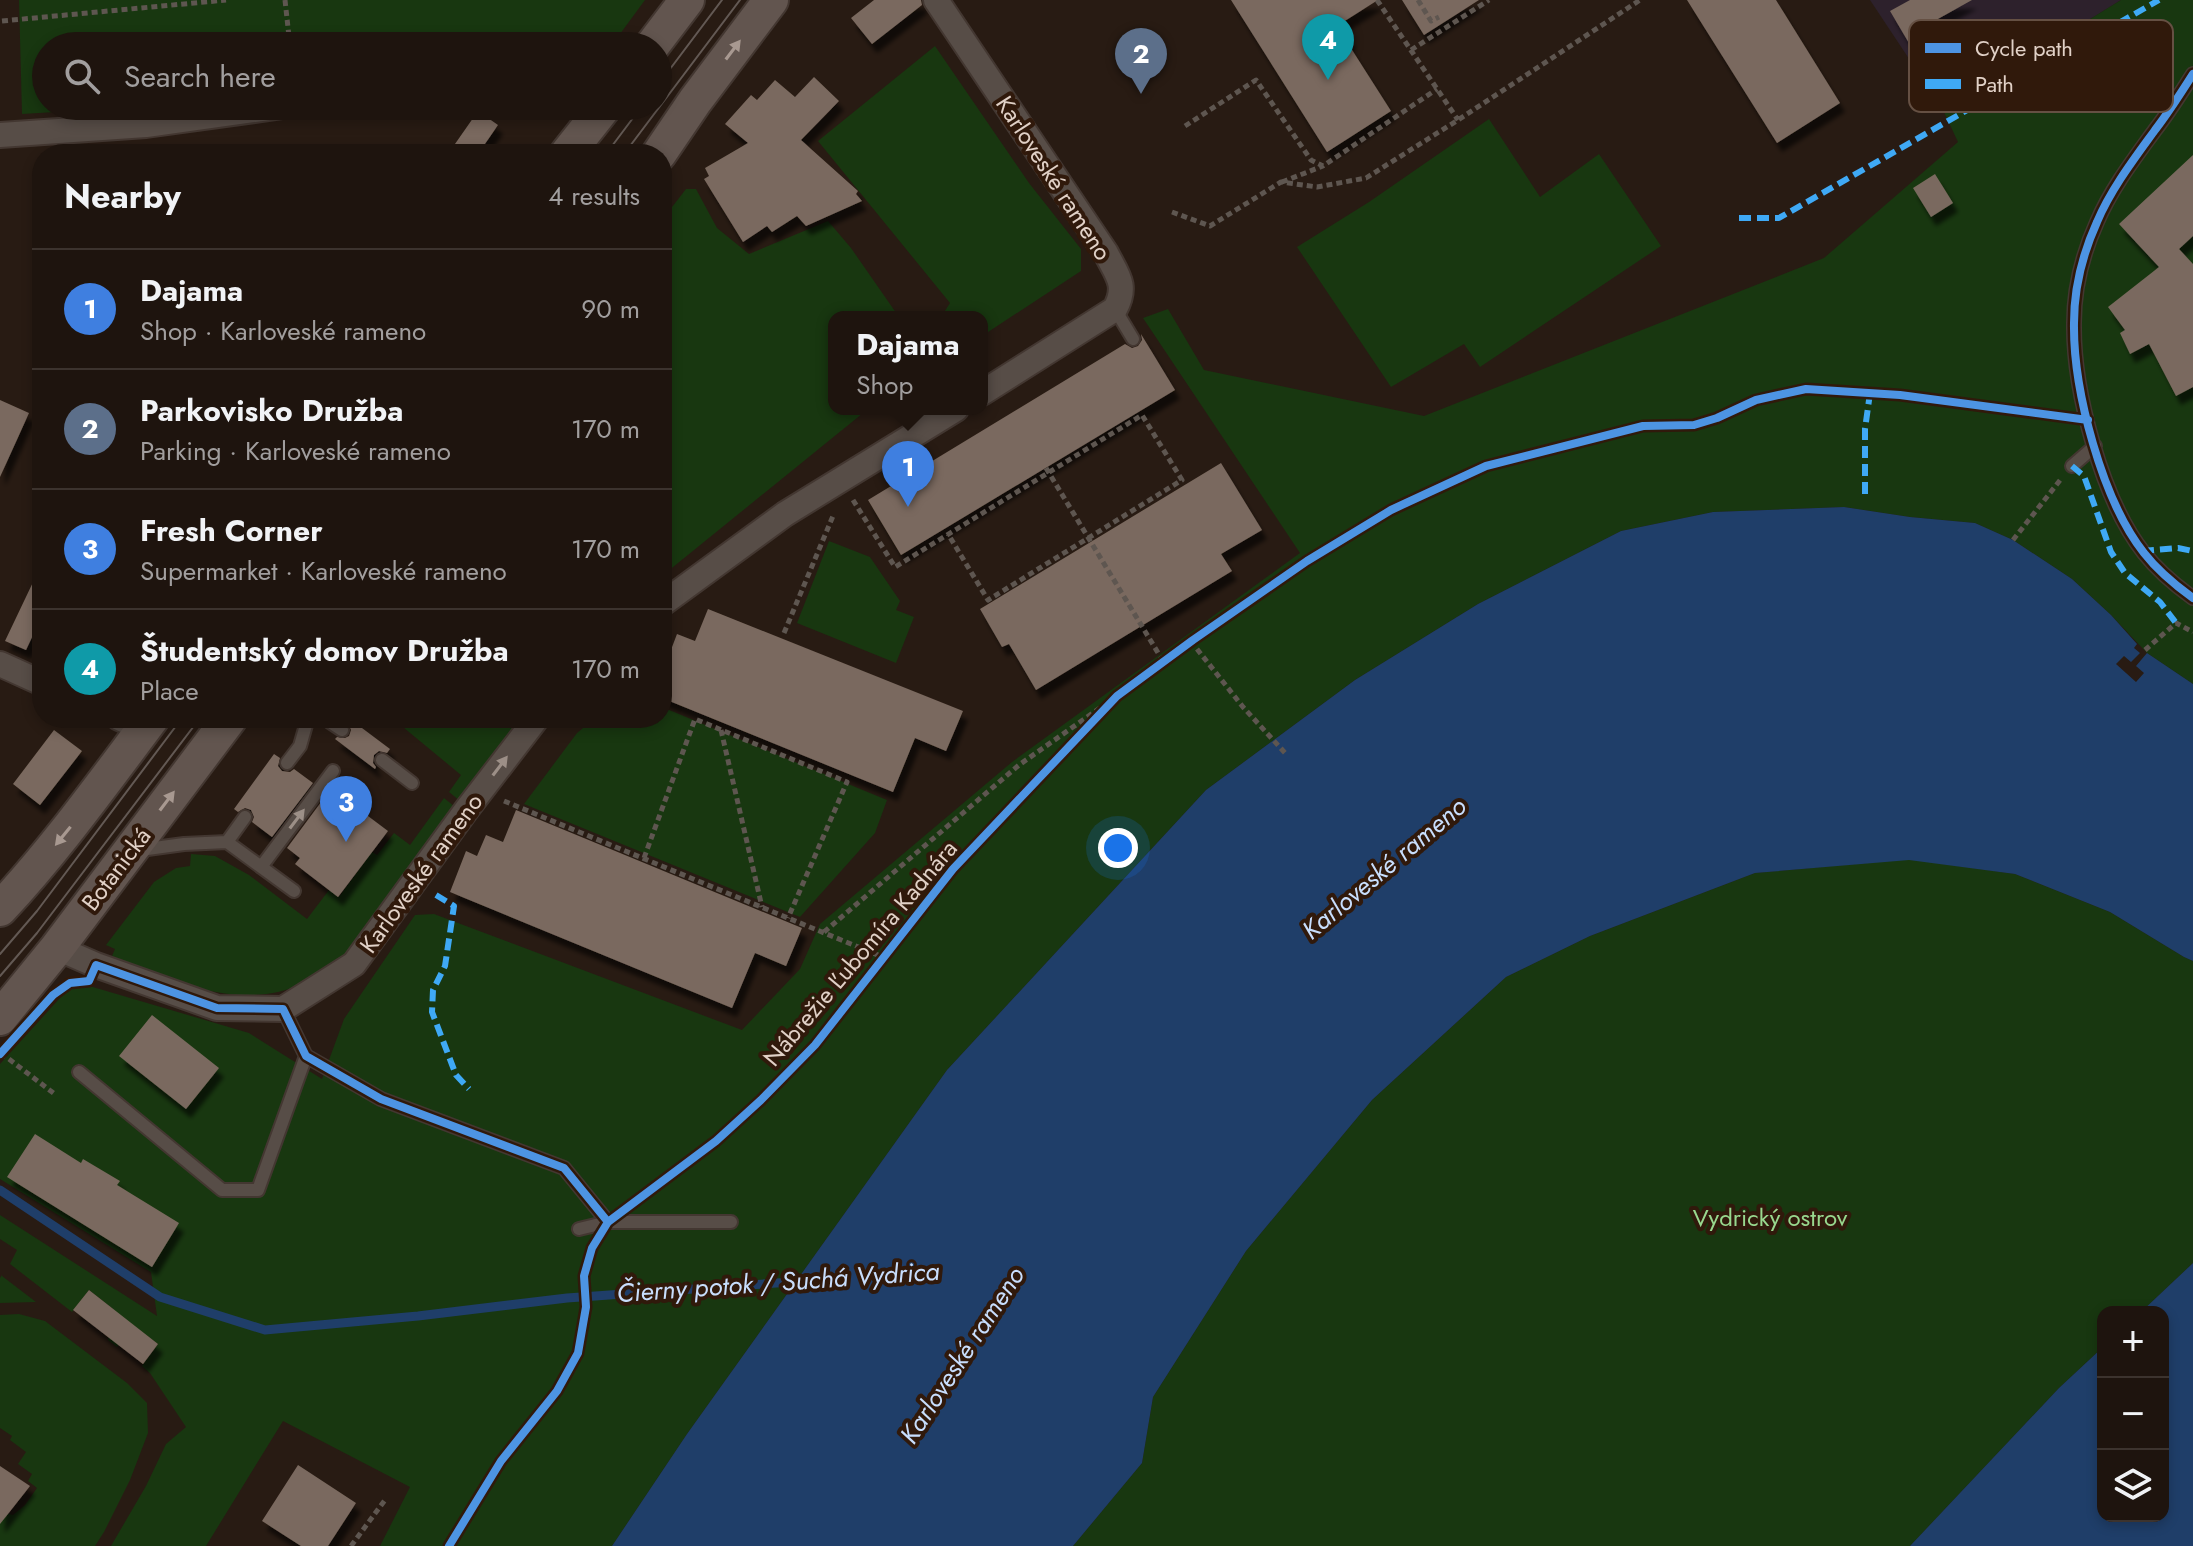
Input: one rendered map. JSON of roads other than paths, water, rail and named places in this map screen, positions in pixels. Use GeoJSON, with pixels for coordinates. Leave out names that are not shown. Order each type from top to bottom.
{"type":"FeatureCollection","features":[{"type":"Feature","properties":{"kind":"main road"},"geometry":{"type":"LineString","coordinates":[[663,32],[687,0]]}},
{"type":"Feature","properties":{"kind":"main road"},"geometry":{"type":"LineString","coordinates":[[666,144],[771,0]]}},
{"type":"Feature","properties":{"kind":"main road"},"geometry":{"type":"LineString","coordinates":[[575,144],[594,120]]}},
{"type":"Feature","properties":{"kind":"main road"},"geometry":{"type":"LineString","coordinates":[[0,909],[73,824],[134,728]]}},
{"type":"Feature","properties":{"kind":"main road","name":"Botanická"},"geometry":{"type":"LineString","coordinates":[[0,1018],[57,948],[222,728]]}},
{"type":"Feature","properties":{"kind":"street","name":"Karloveské rameno"},"geometry":{"type":"LineString","coordinates":[[936,0],[1106,253],[1119,278],[1122,295],[1115,309]]}},
{"type":"Feature","properties":{"kind":"street"},"geometry":{"type":"LineString","coordinates":[[0,135],[182,120]]}},
{"type":"Feature","properties":{"kind":"street"},"geometry":{"type":"LineString","coordinates":[[988,389],[1115,309]]}},
{"type":"Feature","properties":{"kind":"street"},"geometry":{"type":"LineString","coordinates":[[672,597],[785,514],[946,415]]}},
{"type":"Feature","properties":{"kind":"street"},"geometry":{"type":"LineString","coordinates":[[0,664],[32,678]]}},
{"type":"Feature","properties":{"kind":"street","name":"Karloveské rameno"},"geometry":{"type":"LineString","coordinates":[[283,1009],[354,964],[529,728]]}},
{"type":"Feature","properties":{"kind":"street"},"geometry":{"type":"LineString","coordinates":[[57,948],[217,1008],[283,1009]]}},
{"type":"Feature","properties":{"kind":"lane"},"geometry":{"type":"LineString","coordinates":[[2173,103],[2193,74]]}},
{"type":"Feature","properties":{"kind":"lane"},"geometry":{"type":"LineString","coordinates":[[2166,112],[2125,171],[2097,221],[2080,275],[2074,321],[2078,372],[2088,420],[2112,498],[2142,551],[2193,598]]}},
{"type":"Feature","properties":{"kind":"lane"},"geometry":{"type":"LineString","coordinates":[[1115,309],[1133,339]]}},
{"type":"Feature","properties":{"kind":"lane"},"geometry":{"type":"LineString","coordinates":[[2072,466],[2095,446]]}},
{"type":"Feature","properties":{"kind":"lane"},"geometry":{"type":"LineString","coordinates":[[287,763],[300,746],[305,728]]}},
{"type":"Feature","properties":{"kind":"lane"},"geometry":{"type":"LineString","coordinates":[[382,760],[412,783]]}},
{"type":"Feature","properties":{"kind":"lane"},"geometry":{"type":"LineString","coordinates":[[261,867],[333,771]]}},
{"type":"Feature","properties":{"kind":"lane"},"geometry":{"type":"LineString","coordinates":[[227,842],[245,817]]}},
{"type":"Feature","properties":{"kind":"lane"},"geometry":{"type":"LineString","coordinates":[[129,852],[227,842],[294,891]]}},
{"type":"Feature","properties":{"kind":"lane"},"geometry":{"type":"LineString","coordinates":[[283,1009],[306,1056],[381,1099],[564,1168],[608,1222]]}},
{"type":"Feature","properties":{"kind":"lane"},"geometry":{"type":"LineString","coordinates":[[79,1072],[222,1190],[258,1190],[306,1056]]}},
{"type":"Feature","properties":{"kind":"lane"},"geometry":{"type":"LineString","coordinates":[[579,1229],[608,1222],[731,1222]]}},
{"type":"Feature","properties":{"kind":"water"},"geometry":{"type":"Polygon","coordinates":[[[1844,507],[1975,523],[2013,540],[2072,579],[2137,644],[2134,648],[2140,653],[2131,662],[2124,656],[2116,664],[2136,682],[2144,673],[2136,666],[2147,653],[2193,684],[2193,961],[2110,912],[2015,874],[1909,860],[1755,873],[1590,936],[1506,977],[1372,1100],[1246,1251],[1153,1397],[1142,1463],[1073,1546],[612,1546],[687,1434],[947,1070],[1206,790],[1355,680],[1478,604],[1621,531],[1713,512],[1844,507]]]}},
{"type":"Feature","properties":{"kind":"water"},"geometry":{"type":"Polygon","coordinates":[[[2193,1263],[2193,1546],[1910,1546],[2059,1388],[2097,1353],[2097,1522],[2169,1522],[2169,1306],[2147,1306],[2193,1263]]]}},
{"type":"Feature","properties":{"kind":"waterway","name":"Čierny potok / Suchá Vydrica"},"geometry":{"type":"LineString","coordinates":[[0,1190],[160,1297],[265,1330],[567,1298],[805,1281]]}},
{"type":"Feature","properties":{"kind":"tram line"},"geometry":{"type":"LineString","coordinates":[[672,66],[722,0]]}},
{"type":"Feature","properties":{"kind":"tram line"},"geometry":{"type":"LineString","coordinates":[[672,90],[740,0]]}},
{"type":"Feature","properties":{"kind":"tram line"},"geometry":{"type":"LineString","coordinates":[[614,144],[632,120]]}},
{"type":"Feature","properties":{"kind":"tram line"},"geometry":{"type":"LineString","coordinates":[[632,144],[650,120]]}},
{"type":"Feature","properties":{"kind":"tram line"},"geometry":{"type":"LineString","coordinates":[[0,954],[37,911],[174,728]]}},
{"type":"Feature","properties":{"kind":"tram line"},"geometry":{"type":"LineString","coordinates":[[0,976],[37,933],[192,728]]}},
{"type":"Feature","properties":{"kind":"place","name":"Študentský domov Družba"},"geometry":{"type":"Point","coordinates":[1328,80]}},
{"type":"Feature","properties":{"kind":"place","name":"Parkovisko Družba"},"geometry":{"type":"Point","coordinates":[1141,94]}},
{"type":"Feature","properties":{"kind":"place","name":"Dajama"},"geometry":{"type":"Point","coordinates":[908,507]}},
{"type":"Feature","properties":{"kind":"place","name":"Fresh Corner"},"geometry":{"type":"Point","coordinates":[346,842]}},
{"type":"Feature","properties":{"kind":"park label","name":"Vydrický ostrov"},"geometry":{"type":"Point","coordinates":[1770,1217]}}]}
